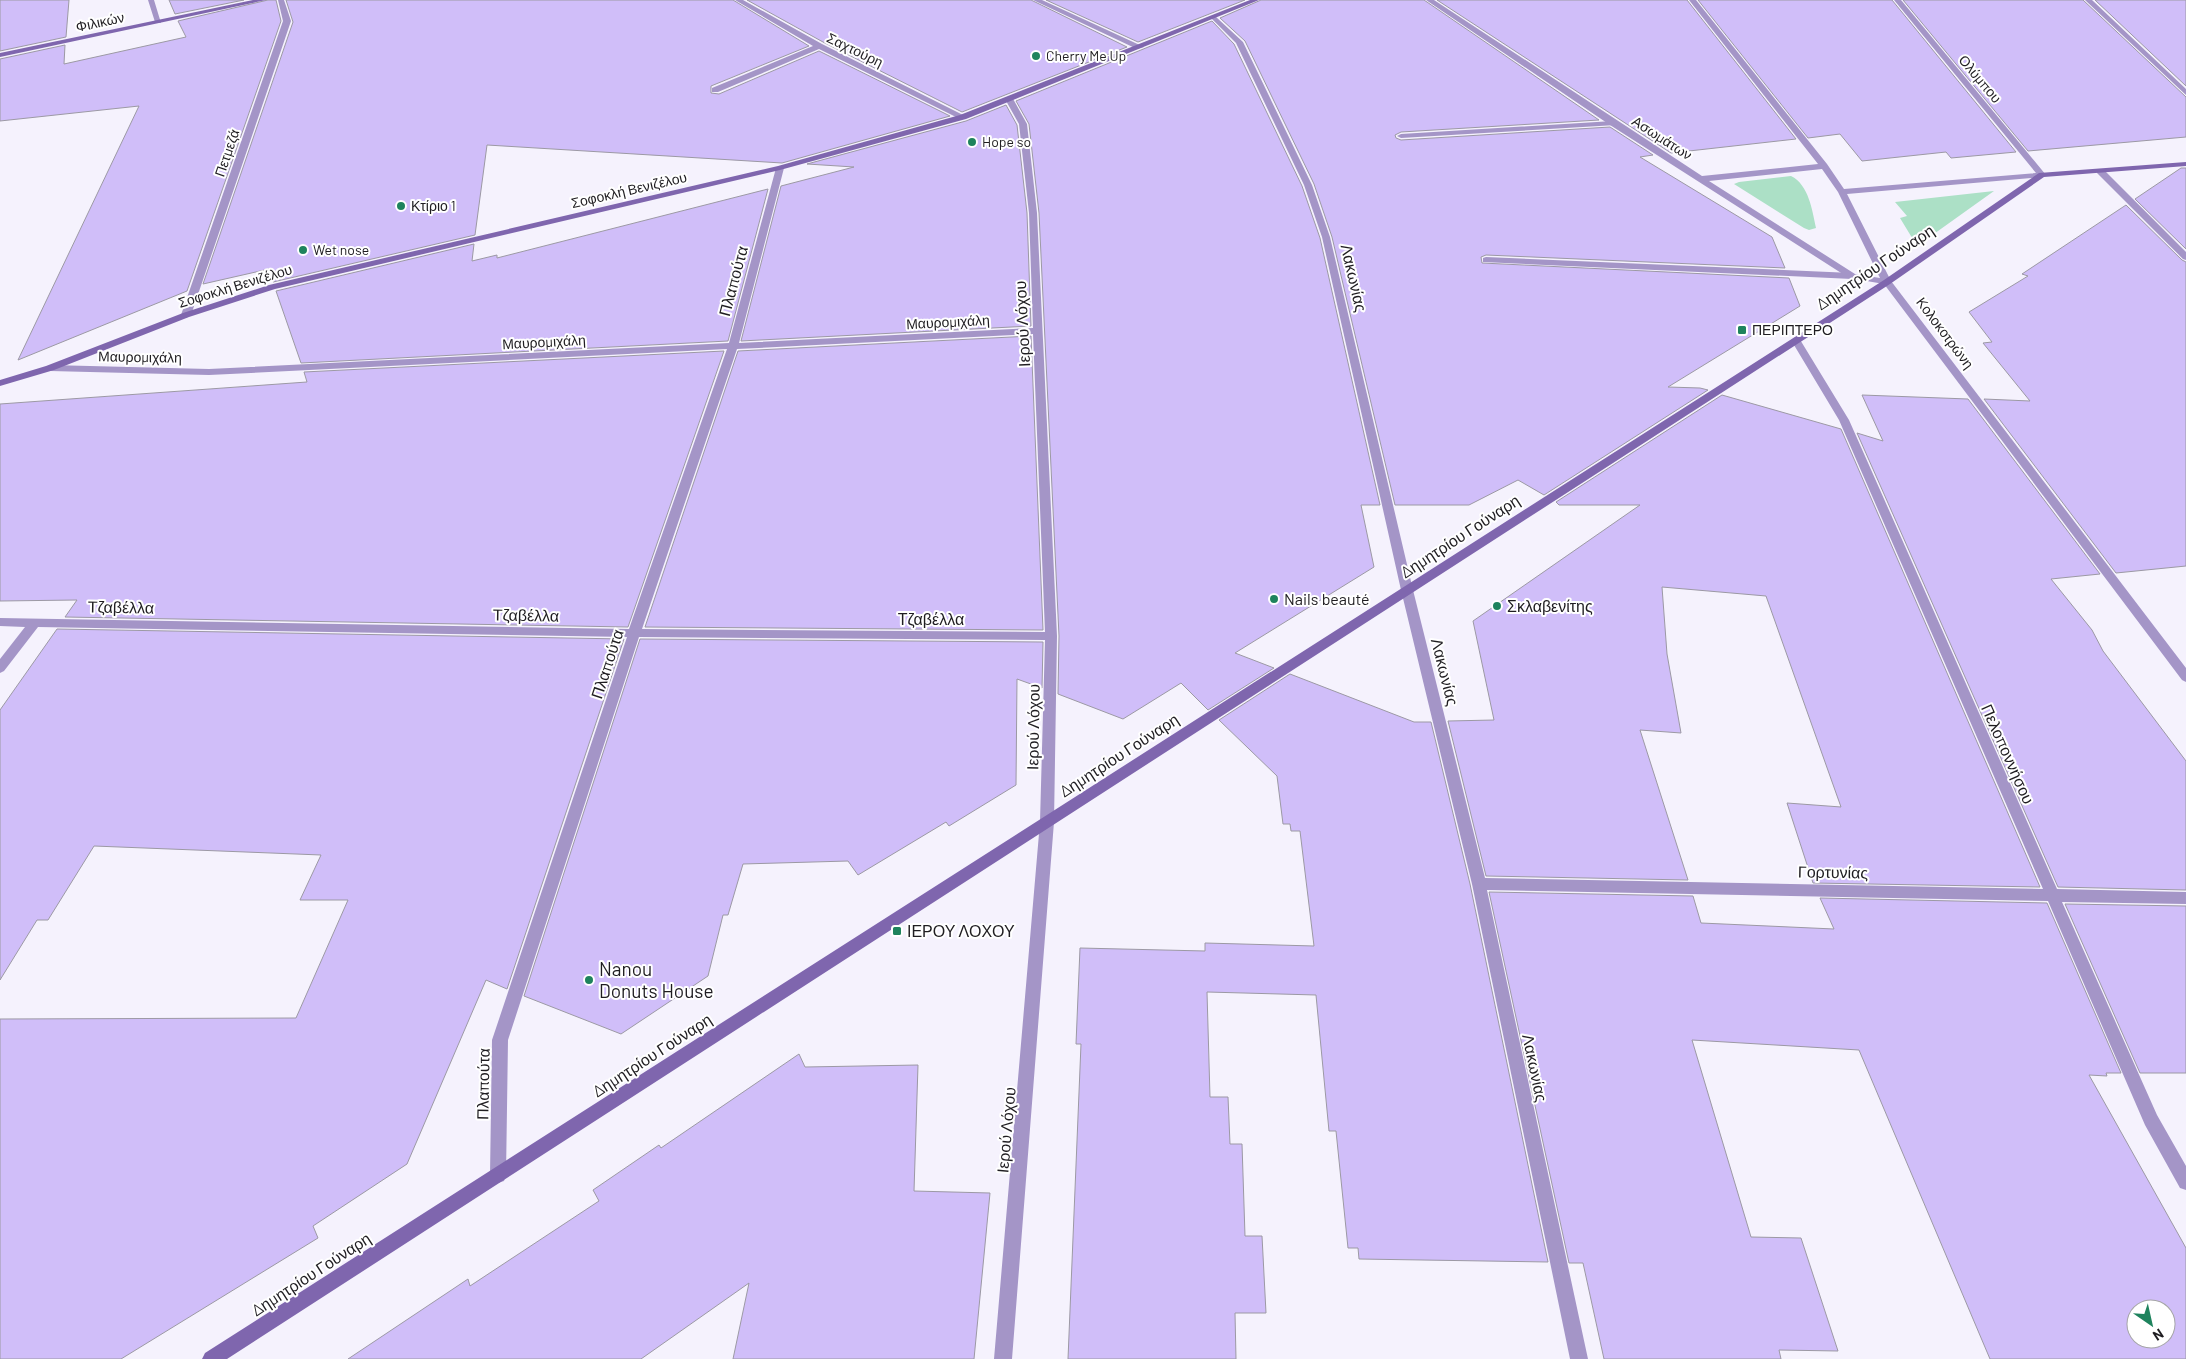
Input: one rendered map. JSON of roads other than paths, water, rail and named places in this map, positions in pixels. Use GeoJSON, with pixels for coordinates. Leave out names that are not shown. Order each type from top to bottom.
{"type":"FeatureCollection","features":[{"type":"Feature","properties":{"kind":"street"},"geometry":{"type":"LineString","coordinates":[[151,0],[158,22]]}},
{"type":"Feature","properties":{"kind":"street","name":"Φιλικών"},"geometry":{"type":"LineString","coordinates":[[0,55],[263,0]]}},
{"type":"Feature","properties":{"kind":"street","name":"Πετμεζά"},"geometry":{"type":"LineString","coordinates":[[186,315],[287,21],[281,0]]}},
{"type":"Feature","properties":{"kind":"street","name":"Σαχτούρη"},"geometry":{"type":"LineString","coordinates":[[738,0],[820,46],[963,117]]}},
{"type":"Feature","properties":{"kind":"street"},"geometry":{"type":"LineString","coordinates":[[1036,0],[1140,47]]}},
{"type":"Feature","properties":{"kind":"street","name":"Σοφοκλή Βενιζέλου"},"geometry":{"type":"LineString","coordinates":[[0,383],[50,368],[186,315],[272,287],[780,168],[963,117],[1256,0]]}},
{"type":"Feature","properties":{"kind":"street","name":"Ασωμάτων"},"geometry":{"type":"LineString","coordinates":[[1429,0],[1613,123],[1852,276],[1887,282]]}},
{"type":"Feature","properties":{"kind":"street","name":"Κολοκοτρώνη"},"geometry":{"type":"LineString","coordinates":[[1692,0],[1824,166],[1842,192],[1887,282],[2186,677]]}},
{"type":"Feature","properties":{"kind":"street","name":"Ολύμπου"},"geometry":{"type":"LineString","coordinates":[[1898,0],[2042,174]]}},
{"type":"Feature","properties":{"kind":"street"},"geometry":{"type":"LineString","coordinates":[[2088,0],[2186,93]]}},
{"type":"Feature","properties":{"kind":"street","name":"Λακωνίας"},"geometry":{"type":"LineString","coordinates":[[1214,18],[1239,42],[1308,185],[1326,237],[1407,590],[1479,884],[1579,1359]]}},
{"type":"Feature","properties":{"kind":"street"},"geometry":{"type":"LineString","coordinates":[[716,90],[820,46]]}},
{"type":"Feature","properties":{"kind":"street","name":"Ιερού Λόχου"},"geometry":{"type":"LineString","coordinates":[[1003,1359],[1047,822],[1051,636],[1033,213],[1023,124],[1009,99]]}},
{"type":"Feature","properties":{"kind":"street"},"geometry":{"type":"LineString","coordinates":[[1401,136],[1613,123]]}},
{"type":"Feature","properties":{"kind":"street"},"geometry":{"type":"LineString","coordinates":[[1842,192],[2042,174],[2186,164]]}},
{"type":"Feature","properties":{"kind":"street"},"geometry":{"type":"LineString","coordinates":[[1699,179],[1824,166]]}},
{"type":"Feature","properties":{"kind":"street","name":"Πλαπούτα"},"geometry":{"type":"LineString","coordinates":[[498,1175],[500,1040],[634,633],[733,346],[780,168]]}},
{"type":"Feature","properties":{"kind":"street"},"geometry":{"type":"LineString","coordinates":[[2100,170],[2186,257]]}},
{"type":"Feature","properties":{"kind":"street","name":"Δημητρίου Γούναρη"},"geometry":{"type":"LineString","coordinates":[[211,1359],[1887,282],[2042,174]]}},
{"type":"Feature","properties":{"kind":"street"},"geometry":{"type":"LineString","coordinates":[[1486,260],[1852,276]]}},
{"type":"Feature","properties":{"kind":"street","name":"Μαυρομιχάλη"},"geometry":{"type":"LineString","coordinates":[[50,368],[210,372],[1039,331]]}},
{"type":"Feature","properties":{"kind":"street","name":"Πελοποννήσου"},"geometry":{"type":"LineString","coordinates":[[1796,340],[1844,420],[2050,894],[2151,1120],[2186,1182]]}},
{"type":"Feature","properties":{"kind":"street","name":"Τζαβέλλα"},"geometry":{"type":"LineString","coordinates":[[0,622],[634,633],[1051,636]]}},
{"type":"Feature","properties":{"kind":"street"},"geometry":{"type":"LineString","coordinates":[[0,668],[35,622]]}},
{"type":"Feature","properties":{"kind":"street","name":"Γορτυνίας"},"geometry":{"type":"LineString","coordinates":[[1479,884],[2186,898]]}},
{"type":"Feature","properties":{"kind":"place","name":"Cherry Me Up"},"geometry":{"type":"Point","coordinates":[1036,56]}},
{"type":"Feature","properties":{"kind":"place","name":"Hope so"},"geometry":{"type":"Point","coordinates":[972,142]}},
{"type":"Feature","properties":{"kind":"place","name":"Κτίριο 1"},"geometry":{"type":"Point","coordinates":[401,206]}},
{"type":"Feature","properties":{"kind":"place","name":"Wet nose"},"geometry":{"type":"Point","coordinates":[303,250]}},
{"type":"Feature","properties":{"kind":"place","name":"ΠΕΡΙΠΤΕΡΟ"},"geometry":{"type":"Point","coordinates":[1742,330]}},
{"type":"Feature","properties":{"kind":"place","name":"Nails beauté"},"geometry":{"type":"Point","coordinates":[1274,599]}},
{"type":"Feature","properties":{"kind":"place","name":"Σκλαβενίτης"},"geometry":{"type":"Point","coordinates":[1497,606]}},
{"type":"Feature","properties":{"kind":"place","name":"ΙΕΡΟΥ ΛΟΧΟΥ"},"geometry":{"type":"Point","coordinates":[897,931]}},
{"type":"Feature","properties":{"kind":"place","name":"Nanou Donuts House"},"geometry":{"type":"Point","coordinates":[589,980]}}]}
